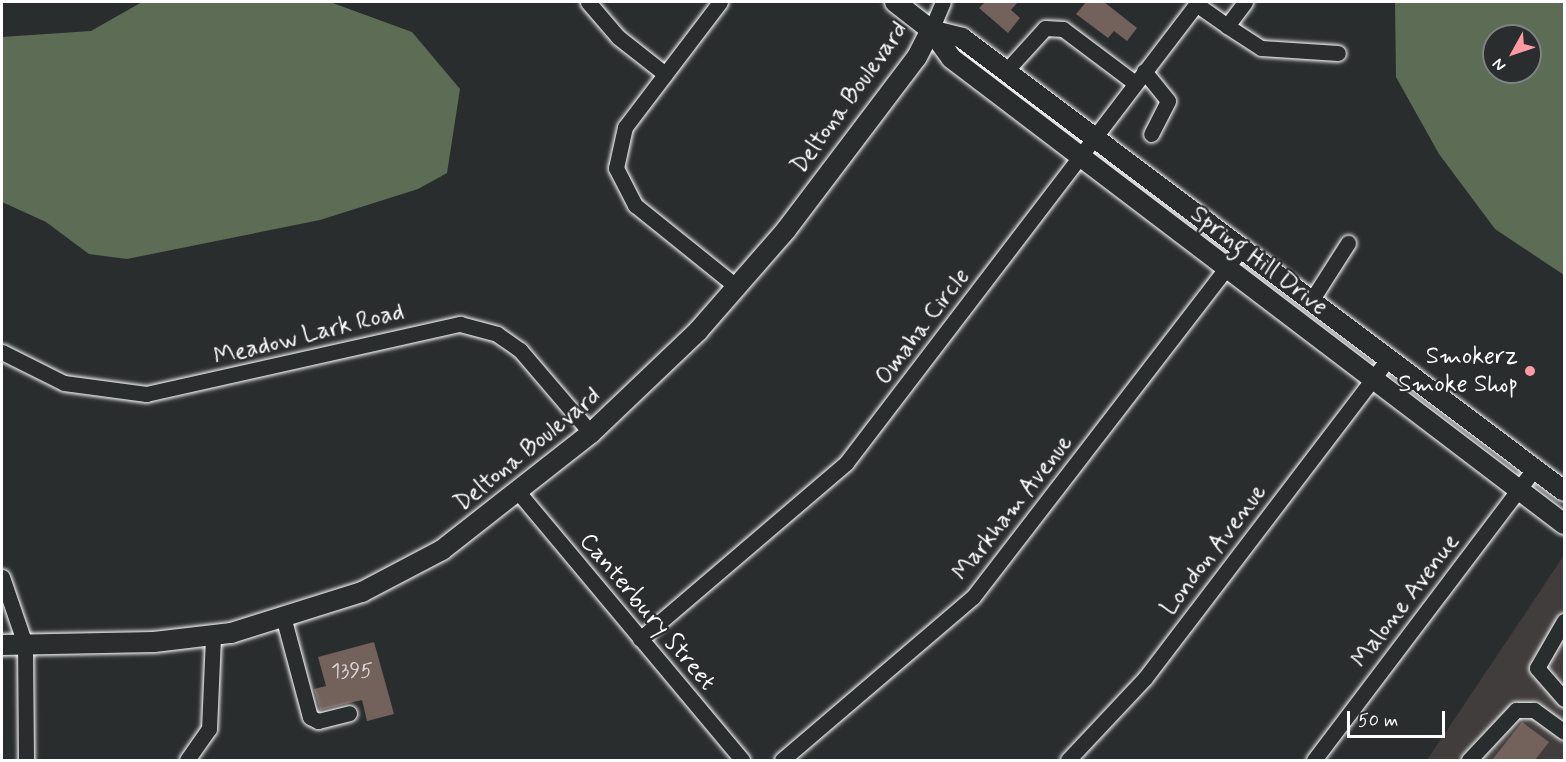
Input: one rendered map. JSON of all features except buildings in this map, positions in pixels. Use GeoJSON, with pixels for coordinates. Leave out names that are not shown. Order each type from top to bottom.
{"type":"FeatureCollection","features":[{"type":"Feature","properties":{"kind":"main road","name":"Spring Hill Drive"},"geometry":{"type":"LineString","coordinates":[[894,2],[931,30],[951,58],[1564,524]]}},
{"type":"Feature","properties":{"kind":"main road","name":"Spring Hill Drive"},"geometry":{"type":"LineString","coordinates":[[931,30],[962,38],[1564,491]]}},
{"type":"Feature","properties":{"kind":"main road","name":"Deltona Boulevard"},"geometry":{"type":"LineString","coordinates":[[2,645],[213,636],[284,620],[403,573],[519,493],[591,433],[656,374],[737,287],[917,57],[931,30]]}},
{"type":"Feature","properties":{"kind":"street"},"geometry":{"type":"LineString","coordinates":[[588,2],[618,37],[666,74]]}},
{"type":"Feature","properties":{"kind":"street"},"geometry":{"type":"LineString","coordinates":[[720,2],[619,140],[619,179],[635,205],[737,287]]}},
{"type":"Feature","properties":{"kind":"street"},"geometry":{"type":"LineString","coordinates":[[931,30],[943,2]]}},
{"type":"Feature","properties":{"kind":"street"},"geometry":{"type":"LineString","coordinates":[[1227,26],[1245,2]]}},
{"type":"Feature","properties":{"kind":"street"},"geometry":{"type":"LineString","coordinates":[[1197,3],[1260,48],[1338,53]]}},
{"type":"Feature","properties":{"kind":"street","name":"Omaha Circle"},"geometry":{"type":"LineString","coordinates":[[640,639],[846,463],[1197,3]]}},
{"type":"Feature","properties":{"kind":"street"},"geometry":{"type":"LineString","coordinates":[[1005,72],[1045,28],[1063,29],[1139,77],[1168,101],[1151,134]]}},
{"type":"Feature","properties":{"kind":"street"},"geometry":{"type":"LineString","coordinates":[[1311,301],[1348,243]]}},
{"type":"Feature","properties":{"kind":"street","name":"Markham Avenue"},"geometry":{"type":"LineString","coordinates":[[782,760],[973,597],[1241,249]]}},
{"type":"Feature","properties":{"kind":"street","name":"Meadow Lark Road"},"geometry":{"type":"LineString","coordinates":[[4,357],[64,383],[154,393],[460,324],[497,334],[520,350],[591,433]]}},
{"type":"Feature","properties":{"kind":"street","name":"London Avenue"},"geometry":{"type":"LineString","coordinates":[[1068,760],[1145,678],[1388,359]]}},
{"type":"Feature","properties":{"kind":"street","name":"Malone Avenue"},"geometry":{"type":"LineString","coordinates":[[1314,760],[1534,469]]}},
{"type":"Feature","properties":{"kind":"street","name":"Canterbury Street"},"geometry":{"type":"LineString","coordinates":[[519,493],[742,760]]}},
{"type":"Feature","properties":{"kind":"street"},"geometry":{"type":"LineString","coordinates":[[2,577],[25,644],[26,760]]}},
{"type":"Feature","properties":{"kind":"street"},"geometry":{"type":"LineString","coordinates":[[284,620],[310,717],[318,721],[349,713]]}},
{"type":"Feature","properties":{"kind":"street"},"geometry":{"type":"LineString","coordinates":[[1564,621],[1538,659],[1543,679],[1564,699]]}},
{"type":"Feature","properties":{"kind":"street"},"geometry":{"type":"LineString","coordinates":[[187,760],[202,744],[212,715],[213,636]]}},
{"type":"Feature","properties":{"kind":"street"},"geometry":{"type":"LineString","coordinates":[[1469,760],[1516,710],[1534,710],[1564,732]]}},
{"type":"Feature","properties":{"kind":"shaded area"},"geometry":{"type":"Polygon","coordinates":[[[1564,555],[1564,760],[1427,760],[1533,602],[1564,555]]]}},
{"type":"Feature","properties":{"kind":"green space"},"geometry":{"type":"Polygon","coordinates":[[[142,2],[330,2],[412,32],[460,89],[447,173],[418,189],[320,220],[127,259],[89,254],[46,222],[2,202],[2,37],[91,31],[142,2]]]}},
{"type":"Feature","properties":{"kind":"green space"},"geometry":{"type":"Polygon","coordinates":[[[1395,2],[1564,2],[1564,275],[1495,229],[1439,154],[1396,77],[1395,2]]]}},
{"type":"Feature","properties":{"kind":"place","name":"Smokerz Smoke Shop"},"geometry":{"type":"Point","coordinates":[1530,371]}}]}
